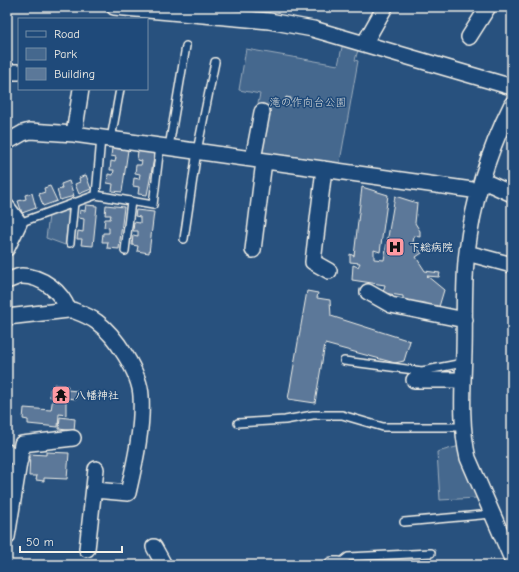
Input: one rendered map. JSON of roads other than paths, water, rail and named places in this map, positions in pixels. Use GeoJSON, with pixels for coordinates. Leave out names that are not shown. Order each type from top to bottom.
{"type":"FeatureCollection","features":[{"type":"Feature","properties":{"kind":"street"},"geometry":{"type":"LineString","coordinates":[[114,7],[269,21],[313,29],[512,87]]}},
{"type":"Feature","properties":{"kind":"street"},"geometry":{"type":"LineString","coordinates":[[364,44],[385,7]]}},
{"type":"Feature","properties":{"kind":"street"},"geometry":{"type":"LineString","coordinates":[[469,37],[488,7]]}},
{"type":"Feature","properties":{"kind":"street"},"geometry":{"type":"LineString","coordinates":[[7,72],[18,72]]}},
{"type":"Feature","properties":{"kind":"street"},"geometry":{"type":"LineString","coordinates":[[74,134],[81,90]]}},
{"type":"Feature","properties":{"kind":"street"},"geometry":{"type":"LineString","coordinates":[[512,104],[499,130],[480,187],[467,253],[463,363],[464,428],[468,458],[512,559]]}},
{"type":"Feature","properties":{"kind":"street"},"geometry":{"type":"LineString","coordinates":[[253,250],[262,112]]}},
{"type":"Feature","properties":{"kind":"street"},"geometry":{"type":"LineString","coordinates":[[7,142],[23,133],[30,131],[74,134],[324,169],[480,187],[490,184],[512,194]]}},
{"type":"Feature","properties":{"kind":"street"},"geometry":{"type":"LineString","coordinates":[[324,169],[313,262],[329,271]]}},
{"type":"Feature","properties":{"kind":"street"},"geometry":{"type":"LineString","coordinates":[[7,207],[19,223],[7,248]]}},
{"type":"Feature","properties":{"kind":"street"},"geometry":{"type":"LineString","coordinates":[[467,253],[512,266]]}},
{"type":"Feature","properties":{"kind":"street"},"geometry":{"type":"LineString","coordinates":[[7,281],[21,276],[36,279],[52,287],[65,302],[68,310]]}},
{"type":"Feature","properties":{"kind":"street"},"geometry":{"type":"LineString","coordinates":[[368,292],[391,305],[465,320]]}},
{"type":"Feature","properties":{"kind":"street"},"geometry":{"type":"LineString","coordinates":[[7,317],[68,310],[86,316],[105,329],[125,355],[140,386],[141,395],[141,415],[128,493],[95,490]]}},
{"type":"Feature","properties":{"kind":"street"},"geometry":{"type":"LineString","coordinates":[[414,380],[463,380]]}},
{"type":"Feature","properties":{"kind":"street"},"geometry":{"type":"LineString","coordinates":[[7,536],[22,444],[73,438]]}},
{"type":"Feature","properties":{"kind":"street"},"geometry":{"type":"LineString","coordinates":[[7,452],[20,460]]}},
{"type":"Feature","properties":{"kind":"street"},"geometry":{"type":"LineString","coordinates":[[87,549],[95,490],[96,470]]}},
{"type":"Feature","properties":{"kind":"street"},"geometry":{"type":"LineString","coordinates":[[154,547],[164,565]]}},
{"type":"Feature","properties":{"kind":"lane"},"geometry":{"type":"LineString","coordinates":[[19,223],[96,195],[153,205],[186,46]]}},
{"type":"Feature","properties":{"kind":"lane"},"geometry":{"type":"LineString","coordinates":[[184,239],[197,151],[215,62]]}},
{"type":"Feature","properties":{"kind":"lane"},"geometry":{"type":"LineString","coordinates":[[96,195],[106,138],[120,90]]}},
{"type":"Feature","properties":{"kind":"lane"},"geometry":{"type":"LineString","coordinates":[[125,251],[131,201]]}},
{"type":"Feature","properties":{"kind":"lane"},"geometry":{"type":"LineString","coordinates":[[70,243],[74,202]]}},
{"type":"Feature","properties":{"kind":"lane"},"geometry":{"type":"LineString","coordinates":[[344,361],[422,371],[463,363]]}},
{"type":"Feature","properties":{"kind":"lane"},"geometry":{"type":"LineString","coordinates":[[238,423],[285,420],[313,415],[342,415],[383,427],[464,428]]}},
{"type":"Feature","properties":{"kind":"lane"},"geometry":{"type":"LineString","coordinates":[[404,522],[492,514]]}},
{"type":"Feature","properties":{"kind":"lane"},"geometry":{"type":"LineString","coordinates":[[336,565],[348,557],[431,553]]}},
{"type":"Feature","properties":{"kind":"place","name":"下総病院"},"geometry":{"type":"Point","coordinates":[395,247]}},
{"type":"Feature","properties":{"kind":"place","name":"八幡神社"},"geometry":{"type":"Point","coordinates":[61,395]}},
{"type":"Feature","properties":{"kind":"park label","name":"滝の作向台公園"},"geometry":{"type":"Point","coordinates":[308,102]}}]}
